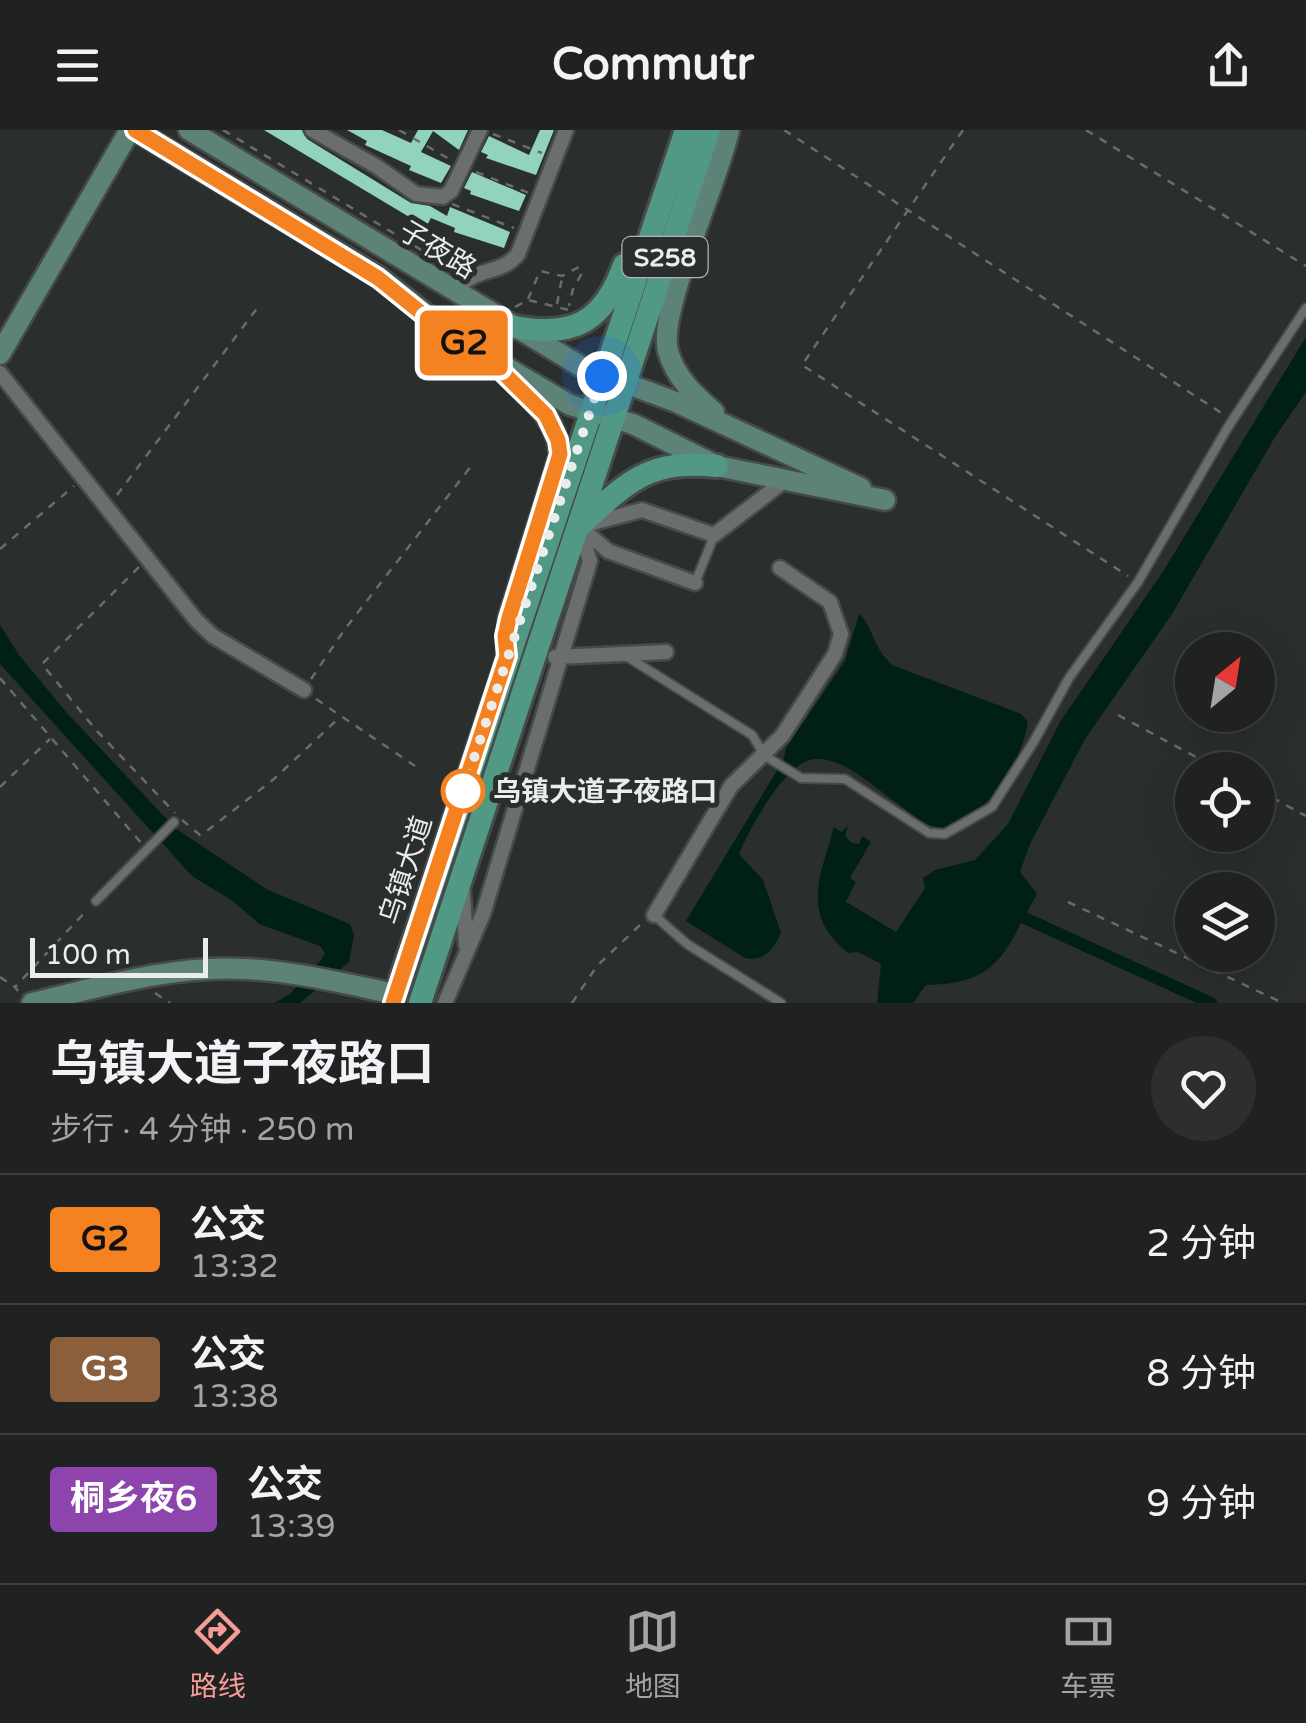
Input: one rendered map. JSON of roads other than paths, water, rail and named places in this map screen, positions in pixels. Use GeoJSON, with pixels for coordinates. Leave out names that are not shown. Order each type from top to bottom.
{"type":"FeatureCollection","features":[{"type":"Feature","properties":{"kind":"main road"},"geometry":{"type":"LineString","coordinates":[[0,354],[133,130]]}},
{"type":"Feature","properties":{"kind":"main road","name":"子夜路"},"geometry":{"type":"LineString","coordinates":[[133,130],[378,278],[435,324],[570,405],[718,466],[885,500],[676,402],[613,380],[516,317],[454,291],[189,130]]}},
{"type":"Feature","properties":{"kind":"main road"},"geometry":{"type":"LineString","coordinates":[[516,317],[546,332],[612,294],[673,130]]}},
{"type":"Feature","properties":{"kind":"main road","name":"乌镇大道"},"geometry":{"type":"LineString","coordinates":[[368,994],[490,710],[507,656],[602,415],[686,130]]}},
{"type":"Feature","properties":{"kind":"main road","name":"乌镇大道"},"geometry":{"type":"LineString","coordinates":[[613,380],[709,130]]}},
{"type":"Feature","properties":{"kind":"main road"},"geometry":{"type":"LineString","coordinates":[[729,130],[677,290],[666,340],[682,380],[730,427]]}},
{"type":"Feature","properties":{"kind":"main road"},"geometry":{"type":"LineString","coordinates":[[486,356],[546,415],[560,454],[509,618],[505,636],[507,656]]}},
{"type":"Feature","properties":{"kind":"main road","name":"乌镇大道"},"geometry":{"type":"LineString","coordinates":[[420,1003],[579,526],[602,415]]}},
{"type":"Feature","properties":{"kind":"main road"},"geometry":{"type":"LineString","coordinates":[[579,526],[620,488],[654,469],[681,464],[718,466]]}},
{"type":"Feature","properties":{"kind":"main road"},"geometry":{"type":"LineString","coordinates":[[490,710],[514,718]]}},
{"type":"Feature","properties":{"kind":"main road"},"geometry":{"type":"LineString","coordinates":[[27,999],[138,978],[239,968],[296,974],[368,994]]}},
{"type":"Feature","properties":{"kind":"street"},"geometry":{"type":"LineString","coordinates":[[312,130],[416,194],[442,197],[459,180],[482,130]]}},
{"type":"Feature","properties":{"kind":"street"},"geometry":{"type":"LineString","coordinates":[[454,291],[470,275],[511,262],[566,130]]}},
{"type":"Feature","properties":{"kind":"street"},"geometry":{"type":"LineString","coordinates":[[0,373],[212,636],[304,690]]}},
{"type":"Feature","properties":{"kind":"street"},"geometry":{"type":"LineString","coordinates":[[579,526],[642,510],[714,535],[783,482]]}},
{"type":"Feature","properties":{"kind":"street"},"geometry":{"type":"LineString","coordinates":[[579,526],[608,551],[695,582]]}},
{"type":"Feature","properties":{"kind":"street"},"geometry":{"type":"LineString","coordinates":[[444,1003],[483,914],[590,561],[579,526]]}},
{"type":"Feature","properties":{"kind":"street"},"geometry":{"type":"LineString","coordinates":[[654,915],[731,786],[766,756],[835,654],[841,634],[830,602],[780,568]]}},
{"type":"Feature","properties":{"kind":"street"},"geometry":{"type":"LineString","coordinates":[[534,658],[666,652]]}},
{"type":"Feature","properties":{"kind":"street"},"geometry":{"type":"LineString","coordinates":[[462,874],[466,946]]}},
{"type":"Feature","properties":{"kind":"lane"},"geometry":{"type":"LineString","coordinates":[[622,654],[752,736],[766,756],[801,778],[845,778],[909,821],[930,832],[945,834],[992,807],[1069,678],[1138,582],[1232,420],[1306,308]]}},
{"type":"Feature","properties":{"kind":"lane"},"geometry":{"type":"LineString","coordinates":[[695,582],[714,535]]}},
{"type":"Feature","properties":{"kind":"lane"},"geometry":{"type":"LineString","coordinates":[[96,901],[177,819]]}},
{"type":"Feature","properties":{"kind":"lane"},"geometry":{"type":"LineString","coordinates":[[654,915],[687,944],[780,1003]]}},
{"type":"Feature","properties":{"kind":"waterway"},"geometry":{"type":"LineString","coordinates":[[1009,911],[1211,1003]]}},
{"type":"Feature","properties":{"kind":"place","name":"乌镇大道子夜路口"},"geometry":{"type":"Point","coordinates":[463,791]}}]}
